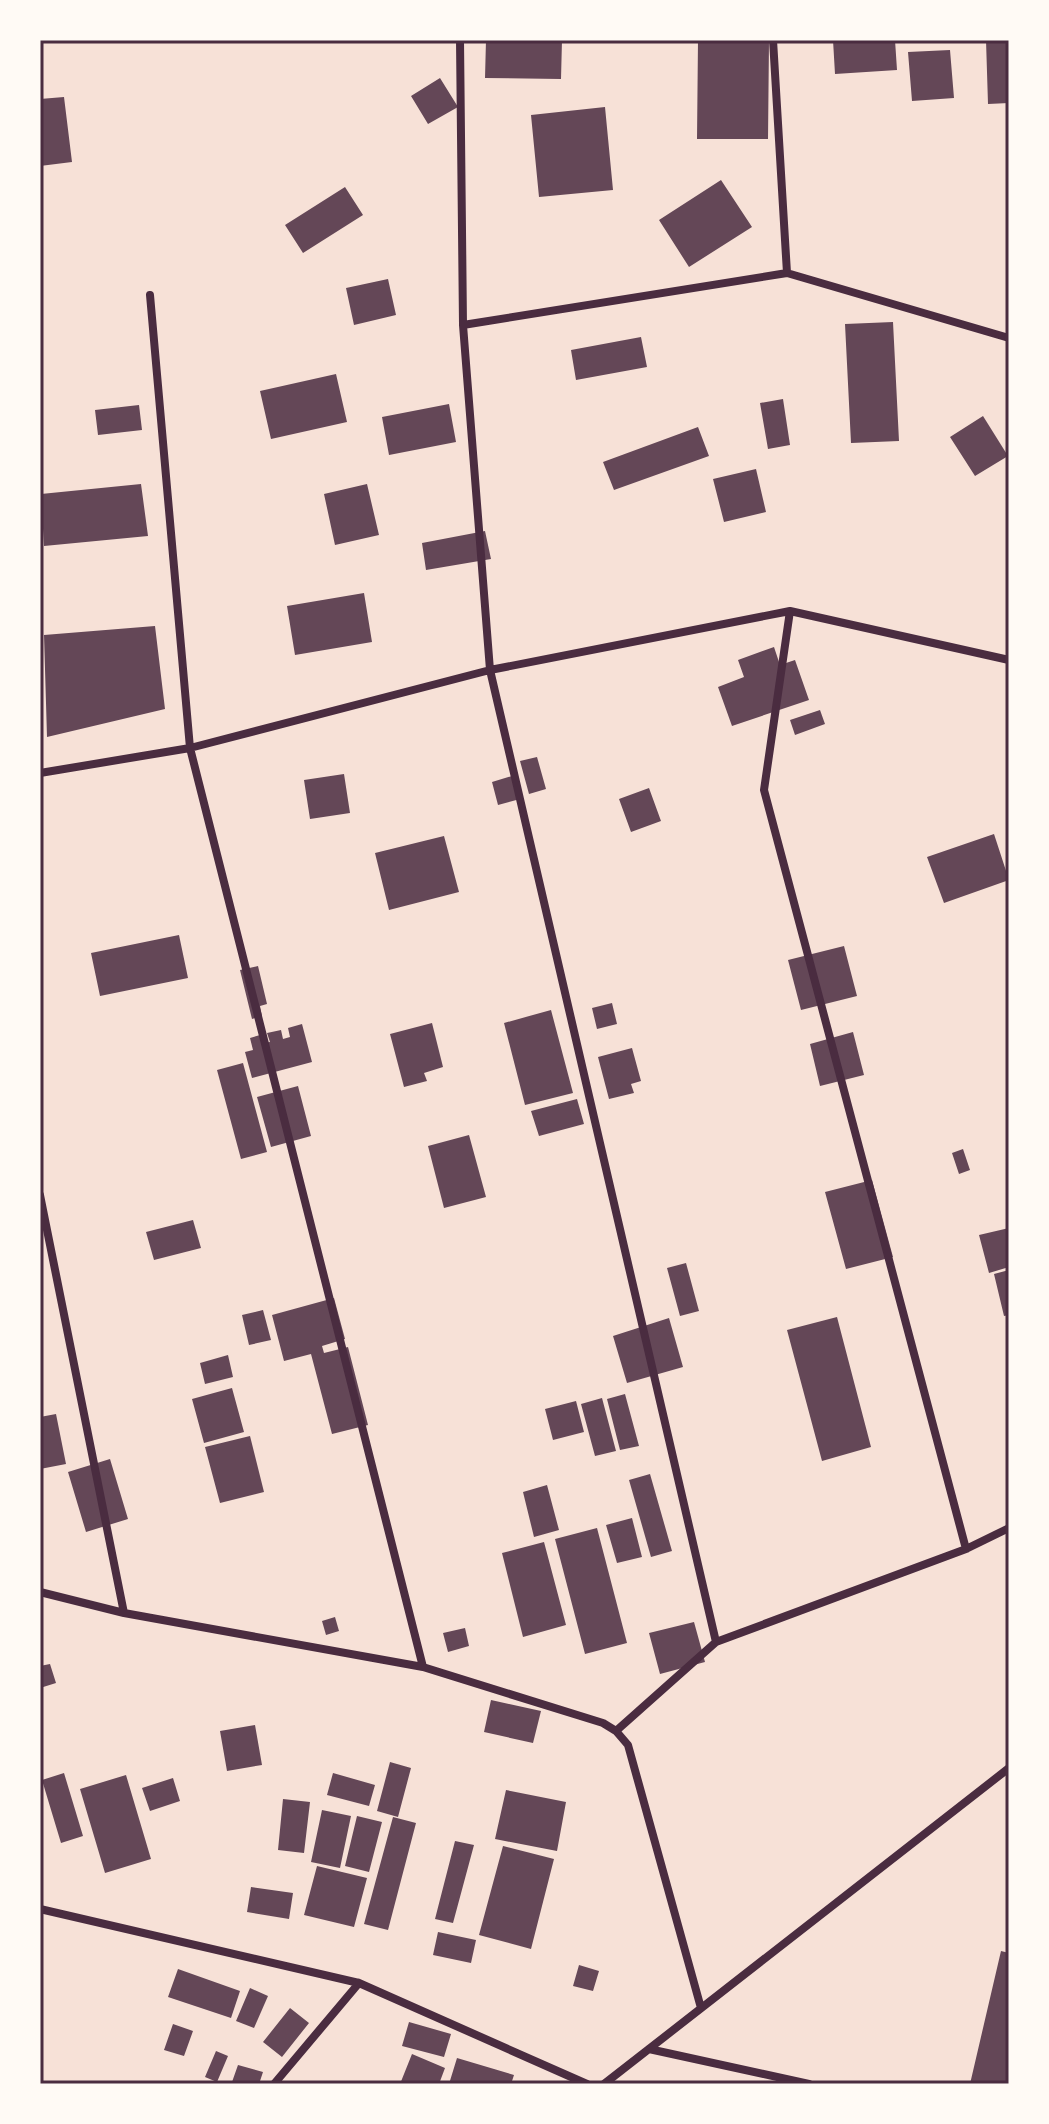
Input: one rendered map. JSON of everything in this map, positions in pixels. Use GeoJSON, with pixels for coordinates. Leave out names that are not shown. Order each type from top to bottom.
{"type":"FeatureCollection","features":[{"type":"Feature","properties":{"kind":"street"},"geometry":{"type":"LineString","coordinates":[[460,40],[463,325],[490,670],[716,1642]]}},
{"type":"Feature","properties":{"kind":"street"},"geometry":{"type":"LineString","coordinates":[[773,40],[787,273]]}},
{"type":"Feature","properties":{"kind":"street"},"geometry":{"type":"LineString","coordinates":[[463,325],[787,273],[1009,338]]}},
{"type":"Feature","properties":{"kind":"street"},"geometry":{"type":"LineString","coordinates":[[150,295],[190,748],[423,1667]]}},
{"type":"Feature","properties":{"kind":"street"},"geometry":{"type":"LineString","coordinates":[[40,773],[190,748],[490,670],[790,611],[1009,660]]}},
{"type":"Feature","properties":{"kind":"street"},"geometry":{"type":"LineString","coordinates":[[790,611],[764,790],[966,1549]]}},
{"type":"Feature","properties":{"kind":"street"},"geometry":{"type":"LineString","coordinates":[[40,1195],[124,1613]]}},
{"type":"Feature","properties":{"kind":"street"},"geometry":{"type":"LineString","coordinates":[[616,1731],[716,1642],[966,1549],[1009,1528]]}},
{"type":"Feature","properties":{"kind":"street"},"geometry":{"type":"LineString","coordinates":[[40,1592],[124,1613],[423,1667],[603,1723],[616,1731],[628,1745],[701,2008]]}},
{"type":"Feature","properties":{"kind":"street"},"geometry":{"type":"LineString","coordinates":[[604,2084],[1009,1768]]}},
{"type":"Feature","properties":{"kind":"street"},"geometry":{"type":"LineString","coordinates":[[40,1909],[359,1983],[587,2084]]}},
{"type":"Feature","properties":{"kind":"street"},"geometry":{"type":"LineString","coordinates":[[274,2084],[359,1983]]}},
{"type":"Feature","properties":{"kind":"street"},"geometry":{"type":"LineString","coordinates":[[649,2049],[809,2084]]}},
{"type":"Feature","properties":{"kind":"building"},"geometry":{"type":"Polygon","coordinates":[[[486,40],[562,40],[561,79],[485,78],[486,40]]]}},
{"type":"Feature","properties":{"kind":"building"},"geometry":{"type":"Polygon","coordinates":[[[698,40],[769,40],[768,139],[697,139],[698,40]]]}},
{"type":"Feature","properties":{"kind":"building"},"geometry":{"type":"Polygon","coordinates":[[[833,40],[895,40],[897,70],[835,74],[833,40]]]}},
{"type":"Feature","properties":{"kind":"building"},"geometry":{"type":"Polygon","coordinates":[[[986,40],[1009,40],[1009,103],[988,104],[986,40]]]}},
{"type":"Feature","properties":{"kind":"building"},"geometry":{"type":"Polygon","coordinates":[[[950,50],[954,98],[912,101],[908,52],[950,50]]]}},
{"type":"Feature","properties":{"kind":"building"},"geometry":{"type":"Polygon","coordinates":[[[440,78],[458,107],[428,124],[411,96],[440,78]]]}},
{"type":"Feature","properties":{"kind":"building"},"geometry":{"type":"Polygon","coordinates":[[[64,97],[72,162],[40,166],[40,99],[64,97]]]}},
{"type":"Feature","properties":{"kind":"building"},"geometry":{"type":"Polygon","coordinates":[[[605,107],[613,190],[539,197],[531,115],[605,107]]]}},
{"type":"Feature","properties":{"kind":"building"},"geometry":{"type":"Polygon","coordinates":[[[721,180],[752,227],[689,267],[659,220],[721,180]]]}},
{"type":"Feature","properties":{"kind":"building"},"geometry":{"type":"Polygon","coordinates":[[[345,187],[363,215],[303,253],[285,225],[345,187]]]}},
{"type":"Feature","properties":{"kind":"building"},"geometry":{"type":"Polygon","coordinates":[[[388,279],[396,315],[354,325],[346,288],[388,279]]]}},
{"type":"Feature","properties":{"kind":"building"},"geometry":{"type":"Polygon","coordinates":[[[893,322],[899,441],[851,443],[845,324],[893,322]]]}},
{"type":"Feature","properties":{"kind":"building"},"geometry":{"type":"Polygon","coordinates":[[[641,337],[647,367],[576,380],[571,350],[641,337]]]}},
{"type":"Feature","properties":{"kind":"building"},"geometry":{"type":"Polygon","coordinates":[[[336,374],[347,422],[271,439],[260,391],[336,374]]]}},
{"type":"Feature","properties":{"kind":"building"},"geometry":{"type":"Polygon","coordinates":[[[783,399],[790,445],[768,449],[760,403],[783,399]]]}},
{"type":"Feature","properties":{"kind":"building"},"geometry":{"type":"Polygon","coordinates":[[[449,404],[456,442],[389,455],[382,417],[449,404]]]}},
{"type":"Feature","properties":{"kind":"building"},"geometry":{"type":"Polygon","coordinates":[[[139,405],[142,430],[98,435],[95,410],[139,405]]]}},
{"type":"Feature","properties":{"kind":"building"},"geometry":{"type":"Polygon","coordinates":[[[983,416],[1008,456],[975,476],[950,437],[983,416]]]}},
{"type":"Feature","properties":{"kind":"building"},"geometry":{"type":"Polygon","coordinates":[[[698,427],[709,456],[614,490],[603,462],[698,427]]]}},
{"type":"Feature","properties":{"kind":"building"},"geometry":{"type":"Polygon","coordinates":[[[756,469],[766,512],[724,522],[713,479],[756,469]]]}},
{"type":"Feature","properties":{"kind":"building"},"geometry":{"type":"Polygon","coordinates":[[[141,484],[148,536],[44,546],[41,494],[141,484]]]}},
{"type":"Feature","properties":{"kind":"building"},"geometry":{"type":"Polygon","coordinates":[[[367,484],[379,535],[335,545],[324,494],[367,484]]]}},
{"type":"Feature","properties":{"kind":"building"},"geometry":{"type":"Polygon","coordinates":[[[485,531],[491,559],[426,570],[422,543],[485,531]]]}},
{"type":"Feature","properties":{"kind":"building"},"geometry":{"type":"Polygon","coordinates":[[[364,593],[372,642],[295,655],[287,606],[364,593]]]}},
{"type":"Feature","properties":{"kind":"building"},"geometry":{"type":"Polygon","coordinates":[[[155,626],[165,709],[47,737],[44,635],[155,626]]]}},
{"type":"Feature","properties":{"kind":"building"},"geometry":{"type":"Polygon","coordinates":[[[774,647],[780,665],[795,660],[809,700],[732,726],[718,687],[744,677],[738,660],[774,647]]]}},
{"type":"Feature","properties":{"kind":"building"},"geometry":{"type":"Polygon","coordinates":[[[820,710],[825,724],[795,735],[790,720],[820,710]]]}},
{"type":"Feature","properties":{"kind":"building"},"geometry":{"type":"Polygon","coordinates":[[[537,757],[546,789],[529,794],[520,761],[537,757]]]}},
{"type":"Feature","properties":{"kind":"building"},"geometry":{"type":"Polygon","coordinates":[[[344,774],[350,813],[310,819],[304,780],[344,774]]]}},
{"type":"Feature","properties":{"kind":"building"},"geometry":{"type":"Polygon","coordinates":[[[512,776],[520,799],[498,805],[492,782],[512,776]]]}},
{"type":"Feature","properties":{"kind":"building"},"geometry":{"type":"Polygon","coordinates":[[[649,788],[661,821],[631,832],[619,799],[649,788]]]}},
{"type":"Feature","properties":{"kind":"building"},"geometry":{"type":"Polygon","coordinates":[[[994,834],[1009,880],[944,903],[927,857],[994,834]]]}},
{"type":"Feature","properties":{"kind":"building"},"geometry":{"type":"Polygon","coordinates":[[[444,836],[459,892],[389,910],[375,853],[444,836]]]}},
{"type":"Feature","properties":{"kind":"building"},"geometry":{"type":"Polygon","coordinates":[[[179,935],[188,978],[100,996],[91,953],[179,935]]]}},
{"type":"Feature","properties":{"kind":"building"},"geometry":{"type":"Polygon","coordinates":[[[844,946],[857,996],[801,1010],[788,960],[844,946]]]}},
{"type":"Feature","properties":{"kind":"building"},"geometry":{"type":"Polygon","coordinates":[[[258,966],[267,1004],[260,1006],[262,1016],[252,1019],[240,970],[258,966]]]}},
{"type":"Feature","properties":{"kind":"building"},"geometry":{"type":"Polygon","coordinates":[[[612,1003],[617,1024],[597,1029],[592,1008],[612,1003]]]}},
{"type":"Feature","properties":{"kind":"building"},"geometry":{"type":"Polygon","coordinates":[[[551,1010],[573,1093],[525,1105],[504,1023],[551,1010]]]}},
{"type":"Feature","properties":{"kind":"building"},"geometry":{"type":"Polygon","coordinates":[[[432,1023],[443,1067],[424,1073],[427,1081],[404,1087],[390,1034],[432,1023]]]}},
{"type":"Feature","properties":{"kind":"building"},"geometry":{"type":"Polygon","coordinates":[[[302,1024],[312,1062],[252,1078],[245,1052],[253,1050],[250,1038],[260,1035],[263,1043],[270,1042],[267,1033],[281,1030],[283,1039],[290,1037],[288,1028],[302,1024]]]}},
{"type":"Feature","properties":{"kind":"building"},"geometry":{"type":"Polygon","coordinates":[[[853,1032],[864,1075],[820,1086],[810,1044],[853,1032]]]}},
{"type":"Feature","properties":{"kind":"building"},"geometry":{"type":"Polygon","coordinates":[[[632,1048],[641,1081],[631,1084],[634,1093],[609,1099],[598,1057],[632,1048]]]}},
{"type":"Feature","properties":{"kind":"building"},"geometry":{"type":"Polygon","coordinates":[[[243,1063],[267,1152],[241,1159],[217,1070],[243,1063]]]}},
{"type":"Feature","properties":{"kind":"building"},"geometry":{"type":"Polygon","coordinates":[[[298,1086],[311,1136],[271,1147],[257,1097],[298,1086]]]}},
{"type":"Feature","properties":{"kind":"building"},"geometry":{"type":"Polygon","coordinates":[[[577,1099],[584,1124],[539,1136],[531,1111],[577,1099]]]}},
{"type":"Feature","properties":{"kind":"building"},"geometry":{"type":"Polygon","coordinates":[[[469,1135],[486,1197],[444,1208],[428,1146],[469,1135]]]}},
{"type":"Feature","properties":{"kind":"building"},"geometry":{"type":"Polygon","coordinates":[[[963,1149],[970,1170],[959,1174],[952,1153],[963,1149]]]}},
{"type":"Feature","properties":{"kind":"building"},"geometry":{"type":"Polygon","coordinates":[[[872,1180],[893,1257],[846,1269],[825,1192],[872,1180]]]}},
{"type":"Feature","properties":{"kind":"building"},"geometry":{"type":"Polygon","coordinates":[[[193,1220],[201,1248],[154,1260],[146,1232],[193,1220]]]}},
{"type":"Feature","properties":{"kind":"building"},"geometry":{"type":"Polygon","coordinates":[[[1009,1228],[1009,1267],[989,1273],[979,1235],[1009,1228]]]}},
{"type":"Feature","properties":{"kind":"building"},"geometry":{"type":"Polygon","coordinates":[[[686,1263],[699,1311],[680,1316],[667,1268],[686,1263]]]}},
{"type":"Feature","properties":{"kind":"building"},"geometry":{"type":"Polygon","coordinates":[[[1009,1270],[1009,1315],[1004,1316],[994,1274],[1009,1270]]]}},
{"type":"Feature","properties":{"kind":"building"},"geometry":{"type":"Polygon","coordinates":[[[334,1298],[345,1339],[322,1346],[324,1353],[348,1347],[368,1425],[332,1434],[311,1354],[284,1361],[272,1315],[334,1298]]]}},
{"type":"Feature","properties":{"kind":"building"},"geometry":{"type":"Polygon","coordinates":[[[263,1310],[271,1340],[249,1345],[242,1315],[263,1310]]]}},
{"type":"Feature","properties":{"kind":"building"},"geometry":{"type":"Polygon","coordinates":[[[837,1317],[871,1447],[822,1461],[787,1330],[837,1317]]]}},
{"type":"Feature","properties":{"kind":"building"},"geometry":{"type":"Polygon","coordinates":[[[669,1318],[683,1367],[627,1383],[613,1336],[669,1318]]]}},
{"type":"Feature","properties":{"kind":"building"},"geometry":{"type":"Polygon","coordinates":[[[228,1355],[233,1377],[205,1384],[200,1363],[228,1355]]]}},
{"type":"Feature","properties":{"kind":"building"},"geometry":{"type":"Polygon","coordinates":[[[232,1388],[244,1432],[204,1443],[192,1399],[232,1388]]]}},
{"type":"Feature","properties":{"kind":"building"},"geometry":{"type":"Polygon","coordinates":[[[625,1394],[639,1446],[620,1450],[607,1399],[625,1394]]]}},
{"type":"Feature","properties":{"kind":"building"},"geometry":{"type":"Polygon","coordinates":[[[602,1398],[616,1451],[595,1456],[581,1404],[602,1398]]]}},
{"type":"Feature","properties":{"kind":"building"},"geometry":{"type":"Polygon","coordinates":[[[576,1401],[584,1432],[553,1440],[545,1409],[576,1401]]]}},
{"type":"Feature","properties":{"kind":"building"},"geometry":{"type":"Polygon","coordinates":[[[56,1414],[66,1464],[40,1469],[40,1417],[56,1414]]]}},
{"type":"Feature","properties":{"kind":"building"},"geometry":{"type":"Polygon","coordinates":[[[250,1436],[264,1492],[220,1503],[205,1447],[250,1436]]]}},
{"type":"Feature","properties":{"kind":"building"},"geometry":{"type":"Polygon","coordinates":[[[110,1459],[128,1519],[86,1532],[68,1472],[110,1459]]]}},
{"type":"Feature","properties":{"kind":"building"},"geometry":{"type":"Polygon","coordinates":[[[650,1474],[672,1551],[651,1557],[629,1480],[650,1474]]]}},
{"type":"Feature","properties":{"kind":"building"},"geometry":{"type":"Polygon","coordinates":[[[547,1485],[559,1530],[534,1537],[523,1492],[547,1485]]]}},
{"type":"Feature","properties":{"kind":"building"},"geometry":{"type":"Polygon","coordinates":[[[632,1518],[642,1557],[617,1563],[606,1525],[632,1518]]]}},
{"type":"Feature","properties":{"kind":"building"},"geometry":{"type":"Polygon","coordinates":[[[597,1528],[627,1643],[585,1654],[555,1539],[597,1528]]]}},
{"type":"Feature","properties":{"kind":"building"},"geometry":{"type":"Polygon","coordinates":[[[544,1542],[566,1625],[523,1637],[502,1553],[544,1542]]]}},
{"type":"Feature","properties":{"kind":"building"},"geometry":{"type":"Polygon","coordinates":[[[335,1617],[339,1631],[326,1635],[322,1621],[335,1617]]]}},
{"type":"Feature","properties":{"kind":"building"},"geometry":{"type":"Polygon","coordinates":[[[694,1622],[705,1662],[660,1674],[649,1633],[694,1622]]]}},
{"type":"Feature","properties":{"kind":"building"},"geometry":{"type":"Polygon","coordinates":[[[465,1628],[469,1646],[448,1652],[443,1633],[465,1628]]]}},
{"type":"Feature","properties":{"kind":"building"},"geometry":{"type":"Polygon","coordinates":[[[50,1664],[56,1683],[40,1688],[40,1666],[50,1664]]]}},
{"type":"Feature","properties":{"kind":"building"},"geometry":{"type":"Polygon","coordinates":[[[491,1700],[541,1711],[533,1743],[484,1732],[491,1700]]]}},
{"type":"Feature","properties":{"kind":"building"},"geometry":{"type":"Polygon","coordinates":[[[255,1725],[262,1765],[227,1771],[220,1731],[255,1725]]]}},
{"type":"Feature","properties":{"kind":"building"},"geometry":{"type":"Polygon","coordinates":[[[390,1762],[411,1768],[398,1817],[377,1811],[390,1762]]]}},
{"type":"Feature","properties":{"kind":"building"},"geometry":{"type":"Polygon","coordinates":[[[64,1773],[83,1836],[61,1843],[42,1780],[64,1773]]]}},
{"type":"Feature","properties":{"kind":"building"},"geometry":{"type":"Polygon","coordinates":[[[333,1773],[375,1785],[369,1806],[327,1795],[333,1773]]]}},
{"type":"Feature","properties":{"kind":"building"},"geometry":{"type":"Polygon","coordinates":[[[126,1775],[151,1859],[105,1873],[80,1789],[126,1775]]]}},
{"type":"Feature","properties":{"kind":"building"},"geometry":{"type":"Polygon","coordinates":[[[173,1778],[180,1801],[150,1811],[142,1788],[173,1778]]]}},
{"type":"Feature","properties":{"kind":"building"},"geometry":{"type":"Polygon","coordinates":[[[506,1790],[566,1802],[557,1851],[495,1839],[506,1790]]]}},
{"type":"Feature","properties":{"kind":"building"},"geometry":{"type":"Polygon","coordinates":[[[283,1799],[310,1802],[304,1853],[278,1850],[283,1799]]]}},
{"type":"Feature","properties":{"kind":"building"},"geometry":{"type":"Polygon","coordinates":[[[322,1810],[351,1816],[340,1868],[311,1862],[322,1810]]]}},
{"type":"Feature","properties":{"kind":"building"},"geometry":{"type":"Polygon","coordinates":[[[357,1816],[382,1822],[369,1872],[345,1866],[357,1816]]]}},
{"type":"Feature","properties":{"kind":"building"},"geometry":{"type":"Polygon","coordinates":[[[393,1817],[416,1823],[388,1930],[364,1924],[393,1817]]]}},
{"type":"Feature","properties":{"kind":"building"},"geometry":{"type":"Polygon","coordinates":[[[455,1841],[474,1845],[453,1923],[435,1919],[455,1841]]]}},
{"type":"Feature","properties":{"kind":"building"},"geometry":{"type":"Polygon","coordinates":[[[503,1846],[554,1859],[531,1949],[479,1935],[503,1846]]]}},
{"type":"Feature","properties":{"kind":"building"},"geometry":{"type":"Polygon","coordinates":[[[317,1866],[367,1878],[354,1927],[304,1915],[317,1866]]]}},
{"type":"Feature","properties":{"kind":"building"},"geometry":{"type":"Polygon","coordinates":[[[251,1887],[293,1893],[289,1919],[247,1912],[251,1887]]]}},
{"type":"Feature","properties":{"kind":"building"},"geometry":{"type":"Polygon","coordinates":[[[438,1932],[476,1940],[471,1963],[433,1955],[438,1932]]]}},
{"type":"Feature","properties":{"kind":"building"},"geometry":{"type":"Polygon","coordinates":[[[1001,1951],[1009,1953],[1009,2084],[970,2084],[1001,1951]]]}},
{"type":"Feature","properties":{"kind":"building"},"geometry":{"type":"Polygon","coordinates":[[[579,1965],[599,1971],[593,1991],[573,1986],[579,1965]]]}},
{"type":"Feature","properties":{"kind":"building"},"geometry":{"type":"Polygon","coordinates":[[[178,1969],[240,1991],[231,2018],[168,1997],[178,1969]]]}},
{"type":"Feature","properties":{"kind":"building"},"geometry":{"type":"Polygon","coordinates":[[[250,1988],[268,1996],[254,2028],[236,2021],[250,1988]]]}},
{"type":"Feature","properties":{"kind":"building"},"geometry":{"type":"Polygon","coordinates":[[[290,2008],[309,2023],[282,2057],[263,2042],[290,2008]]]}},
{"type":"Feature","properties":{"kind":"building"},"geometry":{"type":"Polygon","coordinates":[[[409,2022],[451,2034],[444,2057],[402,2046],[409,2022]]]}},
{"type":"Feature","properties":{"kind":"building"},"geometry":{"type":"Polygon","coordinates":[[[173,2024],[193,2031],[184,2056],[164,2050],[173,2024]]]}},
{"type":"Feature","properties":{"kind":"building"},"geometry":{"type":"Polygon","coordinates":[[[216,2051],[228,2056],[217,2082],[205,2077],[216,2051]]]}},
{"type":"Feature","properties":{"kind":"building"},"geometry":{"type":"Polygon","coordinates":[[[412,2054],[445,2068],[439,2084],[400,2084],[412,2054]]]}},
{"type":"Feature","properties":{"kind":"building"},"geometry":{"type":"Polygon","coordinates":[[[457,2058],[514,2075],[511,2084],[449,2084],[457,2058]]]}},
{"type":"Feature","properties":{"kind":"building"},"geometry":{"type":"Polygon","coordinates":[[[238,2065],[263,2072],[259,2084],[232,2082],[238,2065]]]}}]}
